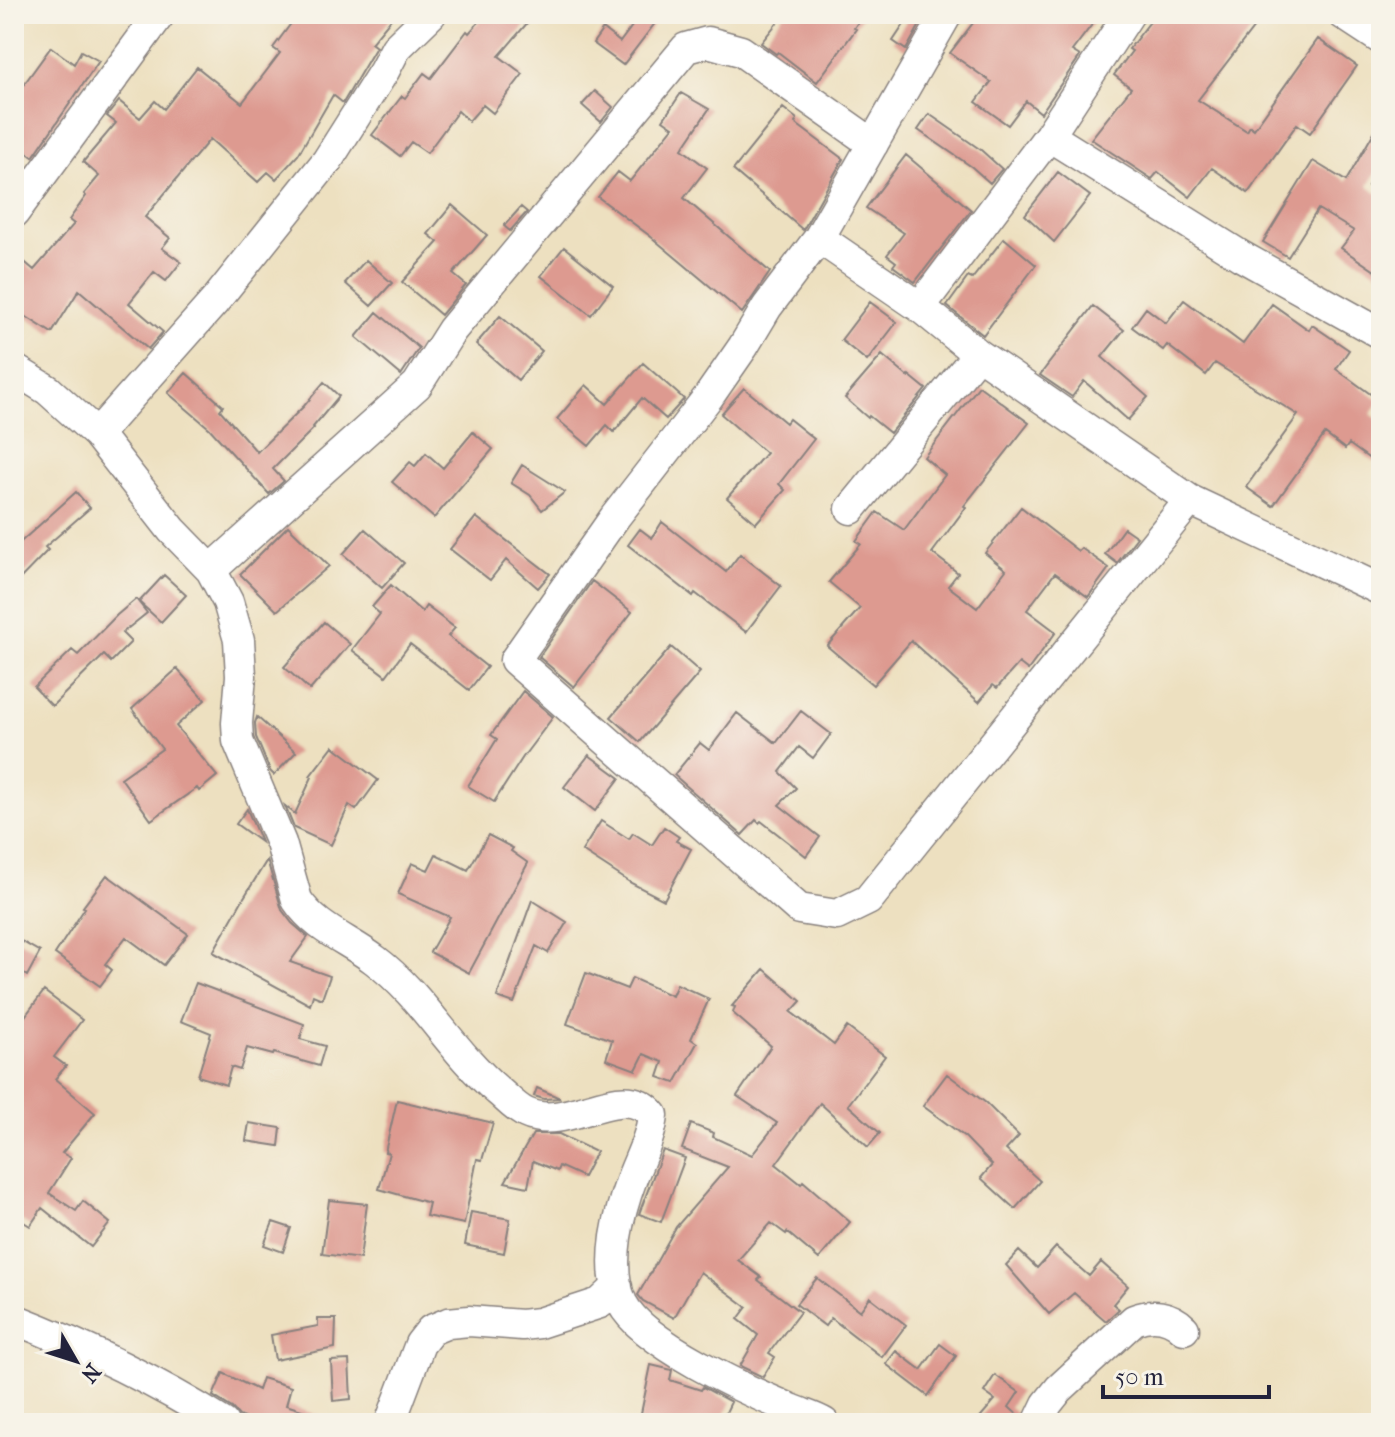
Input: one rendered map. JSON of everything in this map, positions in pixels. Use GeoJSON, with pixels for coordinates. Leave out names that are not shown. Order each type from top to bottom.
{"type":"FeatureCollection","features":[{"type":"Feature","properties":{"kind":"street"},"geometry":{"type":"LineString","coordinates":[[14,213],[160,14]]}},
{"type":"Feature","properties":{"kind":"street"},"geometry":{"type":"LineString","coordinates":[[97,434],[215,301],[327,161],[396,48],[431,14]]}},
{"type":"Feature","properties":{"kind":"street"},"geometry":{"type":"LineString","coordinates":[[947,14],[819,238],[767,307],[709,396],[615,517],[515,660],[799,909],[837,915],[868,900],[1190,500]]}},
{"type":"Feature","properties":{"kind":"street"},"geometry":{"type":"LineString","coordinates":[[920,307],[1049,136],[1129,14]]}},
{"type":"Feature","properties":{"kind":"street"},"geometry":{"type":"LineString","coordinates":[[1343,14],[1381,39]]}},
{"type":"Feature","properties":{"kind":"street"},"geometry":{"type":"LineString","coordinates":[[211,570],[417,385],[452,330],[686,48],[708,42],[741,51],[873,144]]}},
{"type":"Feature","properties":{"kind":"street"},"geometry":{"type":"LineString","coordinates":[[1049,136],[1241,256],[1381,334]]}},
{"type":"Feature","properties":{"kind":"street"},"geometry":{"type":"LineString","coordinates":[[819,238],[920,307],[978,354],[1190,500],[1381,590]]}},
{"type":"Feature","properties":{"kind":"street"},"geometry":{"type":"LineString","coordinates":[[851,509],[978,354]]}},
{"type":"Feature","properties":{"kind":"street"},"geometry":{"type":"LineString","coordinates":[[14,369],[48,390],[97,434],[172,530],[211,570],[228,602],[239,640],[238,741],[281,843],[297,900],[313,919],[375,960],[421,1003],[456,1048],[488,1082],[526,1113],[547,1119],[628,1100],[647,1107],[653,1115],[652,1128],[632,1180],[617,1234],[615,1300],[645,1329],[691,1361],[824,1423]]}},
{"type":"Feature","properties":{"kind":"street"},"geometry":{"type":"LineString","coordinates":[[390,1423],[420,1344],[431,1330],[448,1323],[469,1321],[522,1325],[539,1323],[615,1300]]}},
{"type":"Feature","properties":{"kind":"street"},"geometry":{"type":"LineString","coordinates":[[1038,1423],[1059,1389],[1134,1320],[1162,1316],[1176,1321],[1184,1329]]}},
{"type":"Feature","properties":{"kind":"street"},"geometry":{"type":"LineString","coordinates":[[14,1319],[123,1367],[223,1423]]}},
{"type":"Feature","properties":{"kind":"building"},"geometry":{"type":"Polygon","coordinates":[[[298,14],[395,14],[371,43],[376,47],[343,103],[333,95],[298,155],[276,179],[268,172],[258,182],[210,139],[145,217],[170,238],[162,248],[181,262],[166,281],[154,272],[129,303],[163,332],[148,349],[79,290],[52,333],[14,309],[14,253],[34,270],[74,224],[69,220],[99,176],[83,162],[116,123],[107,116],[119,101],[140,118],[155,101],[164,109],[197,67],[242,103],[280,53],[273,48],[298,14]]]}},
{"type":"Feature","properties":{"kind":"building"},"geometry":{"type":"Polygon","coordinates":[[[486,14],[535,14],[499,56],[523,74],[493,113],[483,105],[469,121],[458,111],[427,153],[411,142],[400,156],[372,135],[402,96],[405,98],[424,73],[431,78],[467,31],[469,33],[486,14]]]}},
{"type":"Feature","properties":{"kind":"building"},"geometry":{"type":"Polygon","coordinates":[[[641,14],[662,14],[623,65],[593,43],[603,29],[620,42],[641,14]]]}},
{"type":"Feature","properties":{"kind":"building"},"geometry":{"type":"Polygon","coordinates":[[[784,14],[864,14],[817,82],[761,43],[784,14]]]}},
{"type":"Feature","properties":{"kind":"building"},"geometry":{"type":"Polygon","coordinates":[[[911,14],[926,14],[906,50],[893,41],[911,14]]]}},
{"type":"Feature","properties":{"kind":"building"},"geometry":{"type":"Polygon","coordinates":[[[980,14],[1100,14],[1072,51],[1080,56],[1041,113],[1026,101],[1008,125],[976,102],[991,82],[950,53],[980,14]]]}},
{"type":"Feature","properties":{"kind":"building"},"geometry":{"type":"Polygon","coordinates":[[[1156,14],[1264,14],[1198,100],[1247,131],[1250,126],[1254,129],[1318,39],[1357,66],[1310,133],[1297,124],[1248,193],[1212,168],[1190,197],[1158,172],[1152,179],[1091,139],[1131,88],[1114,75],[1156,14]]]}},
{"type":"Feature","properties":{"kind":"building"},"geometry":{"type":"Polygon","coordinates":[[[51,47],[74,64],[81,51],[99,61],[33,157],[14,143],[14,98],[51,47]]]}},
{"type":"Feature","properties":{"kind":"building"},"geometry":{"type":"Polygon","coordinates":[[[595,91],[613,107],[601,122],[582,105],[595,91]]]}},
{"type":"Feature","properties":{"kind":"building"},"geometry":{"type":"Polygon","coordinates":[[[681,93],[709,109],[682,149],[707,168],[684,198],[770,272],[742,313],[598,197],[618,172],[630,181],[673,127],[663,120],[681,93]]]}},
{"type":"Feature","properties":{"kind":"building"},"geometry":{"type":"Polygon","coordinates":[[[783,108],[797,119],[795,123],[843,159],[803,230],[733,170],[783,108]]]}},
{"type":"Feature","properties":{"kind":"building"},"geometry":{"type":"Polygon","coordinates":[[[929,114],[981,150],[1002,169],[990,183],[918,130],[929,114]]]}},
{"type":"Feature","properties":{"kind":"building"},"geometry":{"type":"Polygon","coordinates":[[[1381,120],[1381,163],[1368,186],[1381,196],[1381,275],[1341,248],[1354,231],[1318,209],[1288,257],[1263,242],[1313,161],[1346,181],[1381,120]]]}},
{"type":"Feature","properties":{"kind":"building"},"geometry":{"type":"Polygon","coordinates":[[[906,155],[971,210],[915,282],[893,266],[896,262],[887,255],[904,233],[866,208],[906,155]]]}},
{"type":"Feature","properties":{"kind":"building"},"geometry":{"type":"Polygon","coordinates":[[[1058,172],[1090,196],[1054,242],[1025,215],[1058,172]]]}},
{"type":"Feature","properties":{"kind":"building"},"geometry":{"type":"Polygon","coordinates":[[[452,205],[487,235],[453,274],[466,285],[441,315],[402,282],[438,242],[428,234],[452,205]]]}},
{"type":"Feature","properties":{"kind":"building"},"geometry":{"type":"Polygon","coordinates":[[[521,207],[527,212],[510,231],[504,226],[521,207]]]}},
{"type":"Feature","properties":{"kind":"building"},"geometry":{"type":"Polygon","coordinates":[[[1004,238],[1036,265],[983,335],[947,306],[968,277],[972,279],[1004,238]]]}},
{"type":"Feature","properties":{"kind":"building"},"geometry":{"type":"Polygon","coordinates":[[[564,247],[613,286],[591,315],[541,276],[564,247]]]}},
{"type":"Feature","properties":{"kind":"building"},"geometry":{"type":"Polygon","coordinates":[[[366,260],[392,283],[371,306],[345,283],[366,260]]]}},
{"type":"Feature","properties":{"kind":"building"},"geometry":{"type":"Polygon","coordinates":[[[1184,300],[1243,344],[1272,304],[1309,330],[1312,325],[1349,350],[1336,369],[1380,401],[1371,414],[1381,422],[1381,467],[1349,444],[1345,449],[1325,434],[1273,506],[1246,487],[1298,415],[1215,363],[1206,375],[1167,345],[1163,350],[1132,327],[1146,308],[1166,323],[1184,300]]]}},
{"type":"Feature","properties":{"kind":"building"},"geometry":{"type":"Polygon","coordinates":[[[870,302],[897,322],[867,361],[841,340],[870,302]]]}},
{"type":"Feature","properties":{"kind":"building"},"geometry":{"type":"Polygon","coordinates":[[[1093,306],[1124,330],[1102,357],[1148,397],[1128,420],[1084,381],[1072,397],[1040,375],[1093,306]]]}},
{"type":"Feature","properties":{"kind":"building"},"geometry":{"type":"Polygon","coordinates":[[[377,312],[419,348],[401,375],[356,337],[377,312]]]}},
{"type":"Feature","properties":{"kind":"building"},"geometry":{"type":"Polygon","coordinates":[[[500,316],[542,351],[518,380],[476,344],[500,316]]]}},
{"type":"Feature","properties":{"kind":"building"},"geometry":{"type":"Polygon","coordinates":[[[882,355],[926,389],[890,433],[845,398],[882,355]]]}},
{"type":"Feature","properties":{"kind":"building"},"geometry":{"type":"Polygon","coordinates":[[[643,363],[684,399],[666,419],[642,398],[614,432],[607,425],[589,446],[557,419],[586,385],[607,404],[643,363]]]}},
{"type":"Feature","properties":{"kind":"building"},"geometry":{"type":"Polygon","coordinates":[[[186,373],[223,406],[220,410],[257,452],[324,382],[339,396],[314,428],[273,469],[284,481],[269,494],[209,428],[168,393],[186,373]]]}},
{"type":"Feature","properties":{"kind":"building"},"geometry":{"type":"Polygon","coordinates":[[[979,386],[1029,423],[964,506],[932,553],[958,573],[948,586],[977,608],[1006,570],[985,553],[1021,507],[1078,551],[1081,548],[1109,568],[1088,597],[1055,573],[1027,610],[1056,632],[1028,670],[1019,663],[997,688],[993,685],[979,702],[911,641],[873,685],[827,646],[860,608],[829,582],[861,544],[856,541],[877,512],[904,530],[945,475],[924,457],[979,386]]]}},
{"type":"Feature","properties":{"kind":"building"},"geometry":{"type":"Polygon","coordinates":[[[744,388],[786,423],[789,419],[814,439],[779,484],[785,490],[756,523],[727,498],[766,453],[721,414],[744,388]]]}},
{"type":"Feature","properties":{"kind":"building"},"geometry":{"type":"Polygon","coordinates":[[[473,432],[493,449],[434,518],[392,482],[410,462],[415,466],[426,453],[443,468],[473,432]]]}},
{"type":"Feature","properties":{"kind":"building"},"geometry":{"type":"Polygon","coordinates":[[[522,465],[565,492],[542,510],[530,495],[511,483],[522,465]]]}},
{"type":"Feature","properties":{"kind":"building"},"geometry":{"type":"Polygon","coordinates":[[[76,492],[90,508],[45,547],[48,550],[14,585],[14,548],[76,492]]]}},
{"type":"Feature","properties":{"kind":"building"},"geometry":{"type":"Polygon","coordinates":[[[476,517],[550,574],[538,588],[506,560],[490,580],[450,549],[476,517]]]}},
{"type":"Feature","properties":{"kind":"building"},"geometry":{"type":"Polygon","coordinates":[[[662,522],[726,572],[740,554],[781,586],[746,632],[695,593],[693,596],[628,545],[640,529],[652,538],[662,522]]]}},
{"type":"Feature","properties":{"kind":"building"},"geometry":{"type":"Polygon","coordinates":[[[288,526],[329,566],[277,611],[240,574],[288,526]]]}},
{"type":"Feature","properties":{"kind":"building"},"geometry":{"type":"Polygon","coordinates":[[[1124,528],[1137,537],[1117,563],[1105,554],[1124,528]]]}},
{"type":"Feature","properties":{"kind":"building"},"geometry":{"type":"Polygon","coordinates":[[[365,529],[404,563],[382,588],[343,554],[365,529]]]}},
{"type":"Feature","properties":{"kind":"building"},"geometry":{"type":"Polygon","coordinates":[[[164,575],[186,595],[161,622],[139,602],[164,575]]]}},
{"type":"Feature","properties":{"kind":"building"},"geometry":{"type":"Polygon","coordinates":[[[592,581],[632,612],[574,687],[539,657],[592,581]]]}},
{"type":"Feature","properties":{"kind":"building"},"geometry":{"type":"Polygon","coordinates":[[[391,585],[422,612],[426,606],[455,628],[448,636],[487,667],[469,690],[410,644],[386,676],[352,650],[380,614],[372,607],[391,585]]]}},
{"type":"Feature","properties":{"kind":"building"},"geometry":{"type":"Polygon","coordinates":[[[136,599],[147,613],[122,633],[131,642],[111,662],[104,655],[52,706],[34,687],[72,650],[78,655],[136,599]]]}},
{"type":"Feature","properties":{"kind":"building"},"geometry":{"type":"Polygon","coordinates":[[[324,622],[350,644],[310,690],[284,667],[324,622]]]}},
{"type":"Feature","properties":{"kind":"building"},"geometry":{"type":"Polygon","coordinates":[[[671,647],[700,672],[640,742],[611,717],[671,647]]]}},
{"type":"Feature","properties":{"kind":"building"},"geometry":{"type":"Polygon","coordinates":[[[177,669],[205,700],[176,726],[217,776],[199,791],[197,788],[151,820],[121,778],[162,749],[132,709],[177,669]]]}},
{"type":"Feature","properties":{"kind":"building"},"geometry":{"type":"Polygon","coordinates":[[[523,691],[553,717],[494,802],[468,786],[497,739],[491,735],[523,691]]]}},
{"type":"Feature","properties":{"kind":"building"},"geometry":{"type":"Polygon","coordinates":[[[801,711],[831,734],[813,758],[799,747],[780,772],[796,788],[779,805],[820,837],[806,856],[761,821],[756,820],[742,835],[674,775],[700,743],[709,750],[737,713],[776,743],[801,711]]]}},
{"type":"Feature","properties":{"kind":"building"},"geometry":{"type":"Polygon","coordinates":[[[257,717],[296,752],[274,775],[256,737],[257,717]]]}},
{"type":"Feature","properties":{"kind":"building"},"geometry":{"type":"Polygon","coordinates":[[[333,746],[378,780],[356,810],[349,805],[331,845],[294,828],[285,806],[295,814],[310,776],[333,746]]]}},
{"type":"Feature","properties":{"kind":"building"},"geometry":{"type":"Polygon","coordinates":[[[589,755],[620,778],[595,811],[564,787],[589,755]]]}},
{"type":"Feature","properties":{"kind":"building"},"geometry":{"type":"Polygon","coordinates":[[[247,809],[261,842],[236,824],[247,809]]]}},
{"type":"Feature","properties":{"kind":"building"},"geometry":{"type":"Polygon","coordinates":[[[601,821],[629,839],[633,833],[652,845],[664,827],[679,837],[676,841],[691,849],[664,900],[582,851],[601,821]]]}},
{"type":"Feature","properties":{"kind":"building"},"geometry":{"type":"Polygon","coordinates":[[[488,835],[513,848],[511,851],[528,863],[469,973],[430,952],[450,917],[398,894],[412,863],[428,870],[436,854],[468,870],[488,835]]]}},
{"type":"Feature","properties":{"kind":"building"},"geometry":{"type":"Polygon","coordinates":[[[267,860],[282,910],[308,937],[290,962],[330,976],[322,999],[313,995],[310,1005],[213,952],[267,860]]]}},
{"type":"Feature","properties":{"kind":"building"},"geometry":{"type":"Polygon","coordinates":[[[107,875],[188,934],[164,965],[126,937],[105,964],[112,970],[100,986],[55,954],[83,907],[107,875]]]}},
{"type":"Feature","properties":{"kind":"building"},"geometry":{"type":"Polygon","coordinates":[[[532,900],[567,922],[548,953],[536,946],[514,1003],[497,997],[532,900]]]}},
{"type":"Feature","properties":{"kind":"building"},"geometry":{"type":"Polygon","coordinates":[[[14,937],[40,952],[27,976],[14,969],[14,937]]]}},
{"type":"Feature","properties":{"kind":"building"},"geometry":{"type":"Polygon","coordinates":[[[764,969],[801,1001],[791,1012],[834,1045],[847,1027],[885,1056],[848,1105],[880,1133],[868,1147],[820,1103],[776,1164],[801,1184],[803,1181],[850,1222],[819,1259],[771,1223],[738,1260],[761,1277],[758,1280],[800,1312],[769,1353],[775,1357],[763,1377],[740,1366],[758,1335],[738,1319],[747,1307],[700,1272],[674,1318],[638,1295],[676,1227],[728,1167],[682,1149],[691,1124],[752,1155],[777,1123],[737,1096],[771,1046],[733,1013],[735,1007],[732,1006],[764,969]]]}},
{"type":"Feature","properties":{"kind":"building"},"geometry":{"type":"Polygon","coordinates":[[[586,973],[627,989],[632,978],[672,996],[677,984],[709,999],[691,1039],[697,1043],[675,1083],[658,1077],[663,1062],[644,1054],[636,1070],[606,1059],[612,1040],[567,1024],[586,973]]]}},
{"type":"Feature","properties":{"kind":"building"},"geometry":{"type":"Polygon","coordinates":[[[196,983],[304,1024],[300,1039],[325,1046],[319,1066],[247,1048],[240,1070],[231,1067],[226,1085],[198,1076],[211,1033],[181,1021],[196,983]]]}},
{"type":"Feature","properties":{"kind":"building"},"geometry":{"type":"Polygon","coordinates":[[[44,991],[82,1020],[54,1057],[66,1066],[55,1079],[95,1113],[62,1153],[71,1158],[49,1193],[76,1211],[83,1201],[110,1223],[91,1247],[42,1208],[30,1226],[14,1216],[14,1031],[44,991]]]}},
{"type":"Feature","properties":{"kind":"building"},"geometry":{"type":"Polygon","coordinates":[[[947,1074],[986,1103],[1019,1136],[1006,1150],[1040,1181],[1015,1209],[981,1178],[992,1165],[965,1137],[923,1106],[947,1074]]]}},
{"type":"Feature","properties":{"kind":"building"},"geometry":{"type":"Polygon","coordinates":[[[537,1088],[560,1098],[534,1096],[537,1088]]]}},
{"type":"Feature","properties":{"kind":"building"},"geometry":{"type":"Polygon","coordinates":[[[397,1100],[493,1123],[482,1160],[477,1159],[464,1224],[426,1216],[429,1203],[379,1189],[389,1153],[385,1152],[397,1100]]]}},
{"type":"Feature","properties":{"kind":"building"},"geometry":{"type":"Polygon","coordinates":[[[249,1123],[281,1128],[279,1146],[246,1141],[249,1123]]]}},
{"type":"Feature","properties":{"kind":"building"},"geometry":{"type":"Polygon","coordinates":[[[533,1134],[559,1134],[596,1152],[583,1177],[559,1166],[557,1171],[533,1161],[528,1187],[505,1182],[533,1134]]]}},
{"type":"Feature","properties":{"kind":"building"},"geometry":{"type":"Polygon","coordinates":[[[663,1150],[685,1158],[661,1222],[639,1214],[663,1150]]]}},
{"type":"Feature","properties":{"kind":"building"},"geometry":{"type":"Polygon","coordinates":[[[329,1200],[367,1204],[360,1259],[322,1254],[329,1200]]]}},
{"type":"Feature","properties":{"kind":"building"},"geometry":{"type":"Polygon","coordinates":[[[471,1212],[510,1219],[504,1253],[465,1245],[471,1212]]]}},
{"type":"Feature","properties":{"kind":"building"},"geometry":{"type":"Polygon","coordinates":[[[273,1222],[291,1228],[283,1252],[264,1245],[273,1222]]]}},
{"type":"Feature","properties":{"kind":"building"},"geometry":{"type":"Polygon","coordinates":[[[1056,1247],[1089,1276],[1101,1262],[1128,1286],[1113,1304],[1119,1309],[1106,1321],[1074,1293],[1049,1314],[1006,1265],[1019,1251],[1037,1268],[1056,1247]]]}},
{"type":"Feature","properties":{"kind":"building"},"geometry":{"type":"Polygon","coordinates":[[[817,1278],[860,1311],[870,1297],[906,1325],[882,1357],[831,1318],[825,1326],[796,1304],[817,1278]]]}},
{"type":"Feature","properties":{"kind":"building"},"geometry":{"type":"Polygon","coordinates":[[[318,1319],[336,1319],[335,1348],[275,1360],[271,1335],[318,1326],[318,1319]]]}},
{"type":"Feature","properties":{"kind":"building"},"geometry":{"type":"Polygon","coordinates":[[[940,1344],[956,1356],[928,1396],[886,1364],[896,1351],[921,1370],[940,1344]]]}},
{"type":"Feature","properties":{"kind":"building"},"geometry":{"type":"Polygon","coordinates":[[[349,1360],[351,1399],[333,1401],[331,1361],[349,1360]]]}},
{"type":"Feature","properties":{"kind":"building"},"geometry":{"type":"Polygon","coordinates":[[[651,1365],[672,1370],[670,1380],[701,1390],[703,1387],[731,1402],[721,1423],[639,1423],[651,1365]]]}},
{"type":"Feature","properties":{"kind":"building"},"geometry":{"type":"Polygon","coordinates":[[[223,1373],[258,1390],[262,1378],[291,1387],[286,1405],[330,1419],[330,1423],[255,1423],[239,1416],[213,1396],[223,1373]]]}},
{"type":"Feature","properties":{"kind":"building"},"geometry":{"type":"Polygon","coordinates":[[[995,1375],[1019,1392],[1009,1407],[1021,1418],[1020,1423],[975,1423],[995,1400],[984,1392],[995,1375]]]}}]}
